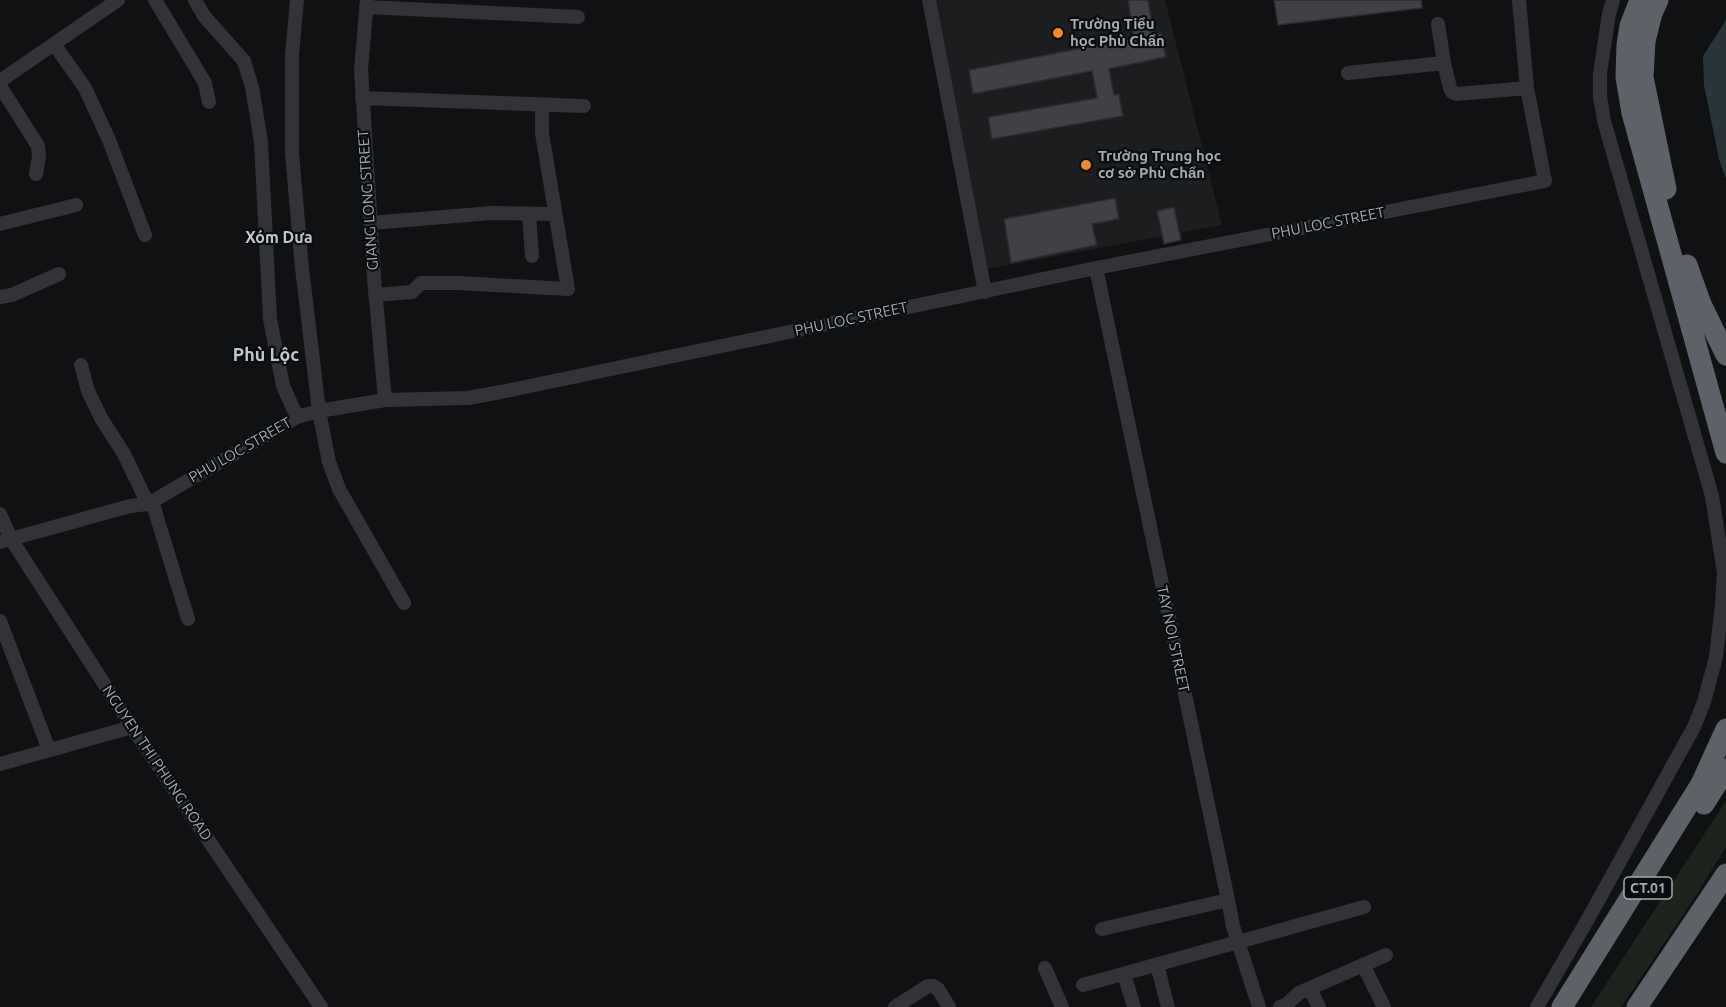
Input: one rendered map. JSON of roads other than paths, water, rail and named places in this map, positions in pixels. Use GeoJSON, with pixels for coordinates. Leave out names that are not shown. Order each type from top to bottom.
{"type":"FeatureCollection","features":[{"type":"Feature","properties":{"kind":"highway"},"geometry":{"type":"LineString","coordinates":[[1640,0],[1630,26],[1627,45],[1626,76],[1632,113],[1726,453]]}},
{"type":"Feature","properties":{"kind":"highway"},"geometry":{"type":"LineString","coordinates":[[1658,0],[1645,41],[1643,77],[1665,185],[1692,282],[1726,355]]}},
{"type":"Feature","properties":{"kind":"highway"},"geometry":{"type":"LineString","coordinates":[[1562,1007],[1701,784],[1726,729]]}},
{"type":"Feature","properties":{"kind":"highway","name":"CT.01"},"geometry":{"type":"LineString","coordinates":[[1570,1007],[1726,769]]}},
{"type":"Feature","properties":{"kind":"highway"},"geometry":{"type":"LineString","coordinates":[[1637,1007],[1726,874]]}},
{"type":"Feature","properties":{"kind":"street"},"geometry":{"type":"LineString","coordinates":[[0,81],[118,0]]}},
{"type":"Feature","properties":{"kind":"street"},"geometry":{"type":"LineString","coordinates":[[155,0],[205,83],[209,102]]}},
{"type":"Feature","properties":{"kind":"street"},"geometry":{"type":"LineString","coordinates":[[195,0],[204,16],[244,61],[252,87],[261,142],[270,319],[283,386],[297,417]]}},
{"type":"Feature","properties":{"kind":"street"},"geometry":{"type":"LineString","coordinates":[[297,0],[292,56],[292,153],[302,268],[319,411],[329,462],[339,489],[404,603]]}},
{"type":"Feature","properties":{"kind":"street"},"geometry":{"type":"LineString","coordinates":[[929,0],[985,292]]}},
{"type":"Feature","properties":{"kind":"street","name":"PHU LOC STREET"},"geometry":{"type":"LineString","coordinates":[[6,541],[130,506],[150,503],[297,417],[319,411],[385,400],[468,398],[1096,268],[1545,181],[1527,88],[1519,0]]}},
{"type":"Feature","properties":{"kind":"street"},"geometry":{"type":"LineString","coordinates":[[1537,1007],[1594,910],[1694,727],[1704,702],[1716,657],[1722,604],[1724,573],[1712,496],[1604,121],[1600,96],[1600,73],[1613,0]]}},
{"type":"Feature","properties":{"kind":"street"},"geometry":{"type":"LineString","coordinates":[[367,4],[578,17]]}},
{"type":"Feature","properties":{"kind":"street","name":"GIANG LONG STREET"},"geometry":{"type":"LineString","coordinates":[[367,4],[361,70],[362,98],[375,295],[385,400]]}},
{"type":"Feature","properties":{"kind":"street"},"geometry":{"type":"LineString","coordinates":[[1438,24],[1450,88],[1455,93],[1527,88]]}},
{"type":"Feature","properties":{"kind":"street"},"geometry":{"type":"LineString","coordinates":[[54,44],[85,88],[109,140],[145,235]]}},
{"type":"Feature","properties":{"kind":"street"},"geometry":{"type":"LineString","coordinates":[[1348,73],[1444,63]]}},
{"type":"Feature","properties":{"kind":"street"},"geometry":{"type":"LineString","coordinates":[[0,86],[38,146],[36,174]]}},
{"type":"Feature","properties":{"kind":"street"},"geometry":{"type":"LineString","coordinates":[[362,98],[584,106]]}},
{"type":"Feature","properties":{"kind":"street"},"geometry":{"type":"LineString","coordinates":[[375,295],[412,292],[422,284],[458,283],[568,289],[542,133],[542,105]]}},
{"type":"Feature","properties":{"kind":"street"},"geometry":{"type":"LineString","coordinates":[[0,224],[76,205]]}},
{"type":"Feature","properties":{"kind":"street"},"geometry":{"type":"LineString","coordinates":[[370,223],[492,213],[555,214]]}},
{"type":"Feature","properties":{"kind":"street"},"geometry":{"type":"LineString","coordinates":[[529,214],[532,256]]}},
{"type":"Feature","properties":{"kind":"street","name":"TAY NOI STREET"},"geometry":{"type":"LineString","coordinates":[[1096,268],[1228,900],[1238,942],[1259,1007]]}},
{"type":"Feature","properties":{"kind":"street"},"geometry":{"type":"LineString","coordinates":[[0,297],[12,295],[59,274]]}},
{"type":"Feature","properties":{"kind":"street"},"geometry":{"type":"LineString","coordinates":[[81,365],[88,391],[101,418],[124,454],[150,503],[188,619]]}},
{"type":"Feature","properties":{"kind":"street","name":"NGUYEN THI PHUNG ROAD"},"geometry":{"type":"LineString","coordinates":[[0,514],[6,541],[321,1007]]}},
{"type":"Feature","properties":{"kind":"street"},"geometry":{"type":"LineString","coordinates":[[0,621],[49,750]]}},
{"type":"Feature","properties":{"kind":"street"},"geometry":{"type":"LineString","coordinates":[[0,764],[132,727]]}},
{"type":"Feature","properties":{"kind":"street"},"geometry":{"type":"LineString","coordinates":[[1102,929],[1228,900]]}},
{"type":"Feature","properties":{"kind":"street"},"geometry":{"type":"LineString","coordinates":[[1083,985],[1364,907]]}},
{"type":"Feature","properties":{"kind":"street"},"geometry":{"type":"LineString","coordinates":[[1280,1007],[1286,1005],[1299,993],[1386,955]]}},
{"type":"Feature","properties":{"kind":"street"},"geometry":{"type":"LineString","coordinates":[[1157,965],[1168,1007]]}},
{"type":"Feature","properties":{"kind":"street"},"geometry":{"type":"LineString","coordinates":[[1363,965],[1384,1007]]}},
{"type":"Feature","properties":{"kind":"street"},"geometry":{"type":"LineString","coordinates":[[1045,968],[1062,1007]]}},
{"type":"Feature","properties":{"kind":"street"},"geometry":{"type":"LineString","coordinates":[[1124,974],[1134,1007]]}},
{"type":"Feature","properties":{"kind":"street"},"geometry":{"type":"LineString","coordinates":[[895,1007],[928,986],[938,989],[949,1007]]}},
{"type":"Feature","properties":{"kind":"street"},"geometry":{"type":"LineString","coordinates":[[1310,989],[1319,1007]]}},
{"type":"Feature","properties":{"kind":"place","name":"Trường Tiểu học Phù Chẩn"},"geometry":{"type":"Point","coordinates":[1058,33]}},
{"type":"Feature","properties":{"kind":"place","name":"Trường Trung học cơ sở Phù Chẩn"},"geometry":{"type":"Point","coordinates":[1086,165]}},
{"type":"Feature","properties":{"kind":"district","name":"Xóm Dưa"},"geometry":{"type":"Point","coordinates":[279,238]}},
{"type":"Feature","properties":{"kind":"district","name":"Phù Lộc"},"geometry":{"type":"Point","coordinates":[266,355]}}]}
